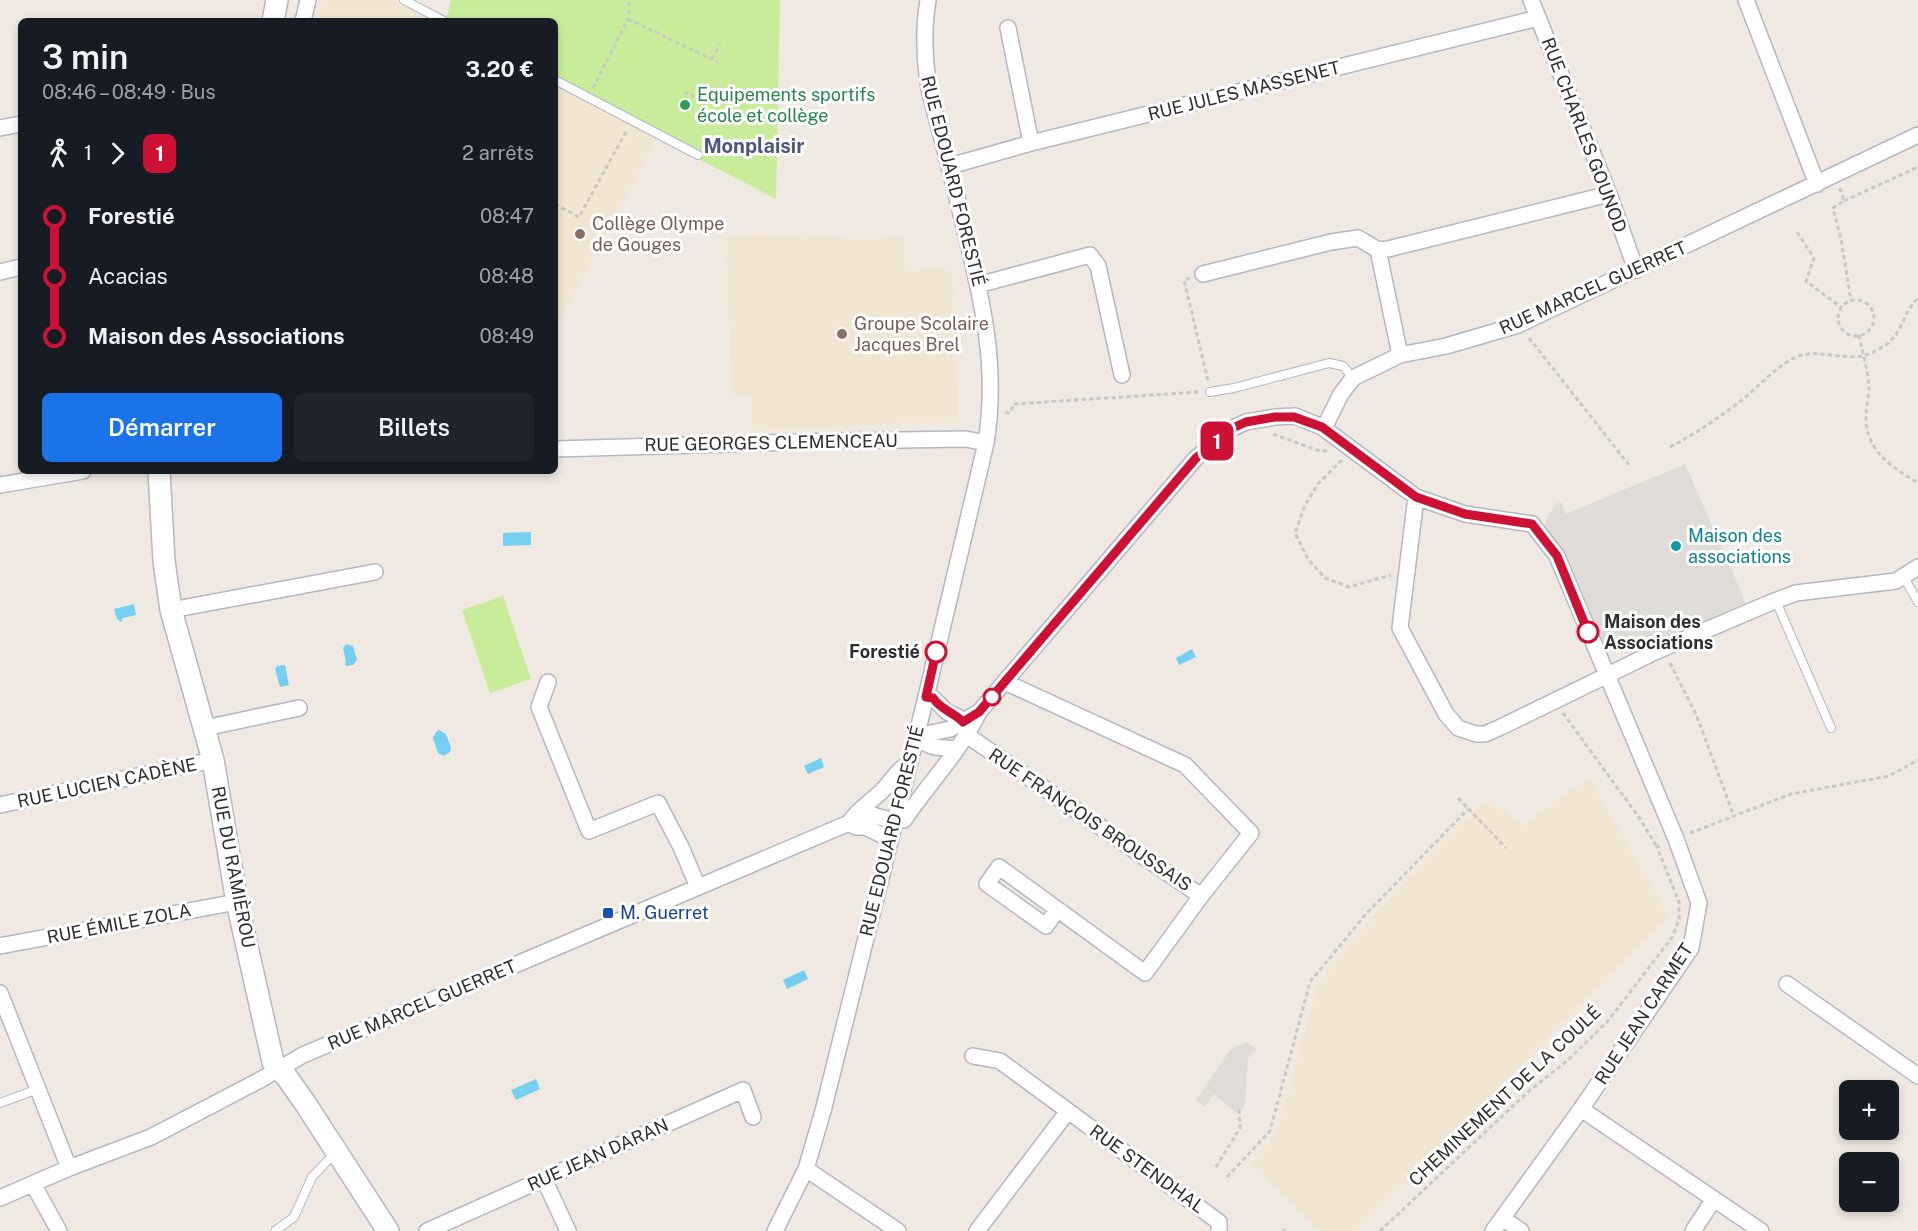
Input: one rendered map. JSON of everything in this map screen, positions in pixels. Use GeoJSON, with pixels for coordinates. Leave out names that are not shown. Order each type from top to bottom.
{"type":"FeatureCollection","features":[{"type":"Feature","properties":{"kind":"street"},"geometry":{"type":"LineString","coordinates":[[274,18],[277,0]]}},
{"type":"Feature","properties":{"kind":"street"},"geometry":{"type":"LineString","coordinates":[[304,18],[308,0]]}},
{"type":"Feature","properties":{"kind":"street","name":"RUE EDOUARD FORESTIÉ"},"geometry":{"type":"LineString","coordinates":[[775,1231],[806,1169],[823,1111],[926,697],[991,414],[991,367],[978,285],[929,89],[925,64],[924,26],[928,0]]}},
{"type":"Feature","properties":{"kind":"street","name":"RUE CHARLES GOUNOD"},"geometry":{"type":"LineString","coordinates":[[1531,0],[1610,194],[1636,270]]}},
{"type":"Feature","properties":{"kind":"street"},"geometry":{"type":"LineString","coordinates":[[1746,0],[1817,184]]}},
{"type":"Feature","properties":{"kind":"street","name":"RUE JULES MASSENET"},"geometry":{"type":"LineString","coordinates":[[950,166],[1031,143],[1538,18]]}},
{"type":"Feature","properties":{"kind":"street"},"geometry":{"type":"LineString","coordinates":[[1008,28],[1031,143]]}},
{"type":"Feature","properties":{"kind":"street"},"geometry":{"type":"LineString","coordinates":[[0,128],[18,125]]}},
{"type":"Feature","properties":{"kind":"street","name":"RUE MARCEL GUERRET"},"geometry":{"type":"LineString","coordinates":[[1322,427],[1353,378],[1400,355],[1446,346],[1518,325],[1918,135]]}},
{"type":"Feature","properties":{"kind":"street"},"geometry":{"type":"LineString","coordinates":[[1203,274],[1330,242],[1358,238],[1378,250],[1388,249],[1610,194]]}},
{"type":"Feature","properties":{"kind":"street"},"geometry":{"type":"LineString","coordinates":[[1378,250],[1400,355]]}},
{"type":"Feature","properties":{"kind":"street"},"geometry":{"type":"LineString","coordinates":[[978,285],[1090,255],[1098,266],[1122,375]]}},
{"type":"Feature","properties":{"kind":"street"},"geometry":{"type":"LineString","coordinates":[[0,272],[18,268]]}},
{"type":"Feature","properties":{"kind":"street"},"geometry":{"type":"LineString","coordinates":[[890,839],[865,827],[856,826],[855,818],[876,815],[895,822],[904,820],[956,750],[965,729],[1196,458],[1235,427],[1246,422],[1275,417],[1294,417],[1322,427],[1416,497],[1400,628],[1446,714],[1458,728],[1476,734],[1485,734],[1657,651],[1796,593],[1896,581],[1918,567]]}},
{"type":"Feature","properties":{"kind":"street","name":"RUE GEORGES CLEMENCEAU"},"geometry":{"type":"LineString","coordinates":[[558,449],[966,439],[986,443]]}},
{"type":"Feature","properties":{"kind":"street"},"geometry":{"type":"LineString","coordinates":[[0,485],[65,474]]}},
{"type":"Feature","properties":{"kind":"street","name":"RUE DU RAMIÈROU"},"geometry":{"type":"LineString","coordinates":[[159,474],[164,561],[171,610],[206,728],[237,902],[273,1062],[293,1085],[388,1231]]}},
{"type":"Feature","properties":{"kind":"street","name":"RUE JEAN CARMET"},"geometry":{"type":"LineString","coordinates":[[1416,497],[1465,514],[1532,524],[1557,556],[1676,839],[1699,903],[1691,948],[1581,1109],[1493,1231]]}},
{"type":"Feature","properties":{"kind":"street"},"geometry":{"type":"LineString","coordinates":[[171,610],[375,572]]}},
{"type":"Feature","properties":{"kind":"street"},"geometry":{"type":"LineString","coordinates":[[548,682],[539,707],[589,831],[658,803],[681,847],[698,887]]}},
{"type":"Feature","properties":{"kind":"street","name":"RUE FRANÇOIS BROUSSAIS"},"geometry":{"type":"LineString","coordinates":[[965,729],[1201,896],[1251,833],[1185,765],[1005,682]]}},
{"type":"Feature","properties":{"kind":"street"},"geometry":{"type":"LineString","coordinates":[[926,697],[933,698],[939,706],[958,717],[965,729]]}},
{"type":"Feature","properties":{"kind":"street"},"geometry":{"type":"LineString","coordinates":[[206,728],[299,708]]}},
{"type":"Feature","properties":{"kind":"street"},"geometry":{"type":"LineString","coordinates":[[916,736],[950,729],[965,729]]}},
{"type":"Feature","properties":{"kind":"street"},"geometry":{"type":"LineString","coordinates":[[916,736],[923,743],[937,748],[956,750]]}},
{"type":"Feature","properties":{"kind":"street","name":"RUE LUCIEN CADÈNE"},"geometry":{"type":"LineString","coordinates":[[0,805],[213,760]]}},
{"type":"Feature","properties":{"kind":"street","name":"RUE MARCEL GUERRET"},"geometry":{"type":"LineString","coordinates":[[0,1198],[69,1168],[151,1137],[303,1055],[855,818],[867,803],[882,791],[900,768],[910,762]]}},
{"type":"Feature","properties":{"kind":"street"},"geometry":{"type":"LineString","coordinates":[[1057,910],[1145,973],[1201,896]]}},
{"type":"Feature","properties":{"kind":"street","name":"RUE ÉMILE ZOLA"},"geometry":{"type":"LineString","coordinates":[[0,946],[237,902]]}},
{"type":"Feature","properties":{"kind":"street"},"geometry":{"type":"LineString","coordinates":[[1787,984],[1918,1076]]}},
{"type":"Feature","properties":{"kind":"street"},"geometry":{"type":"LineString","coordinates":[[0,993],[69,1168]]}},
{"type":"Feature","properties":{"kind":"street","name":"RUE STENDHAL"},"geometry":{"type":"LineString","coordinates":[[973,1056],[999,1061],[1219,1222],[1219,1231]]}},
{"type":"Feature","properties":{"kind":"street","name":"RUE JEAN DARAN"},"geometry":{"type":"LineString","coordinates":[[427,1231],[743,1090],[753,1117]]}},
{"type":"Feature","properties":{"kind":"street"},"geometry":{"type":"LineString","coordinates":[[1581,1109],[1761,1231]]}},
{"type":"Feature","properties":{"kind":"street"},"geometry":{"type":"LineString","coordinates":[[977,1231],[1068,1111]]}},
{"type":"Feature","properties":{"kind":"street"},"geometry":{"type":"LineString","coordinates":[[806,1169],[898,1231]]}},
{"type":"Feature","properties":{"kind":"street"},"geometry":{"type":"LineString","coordinates":[[544,1179],[568,1231]]}},
{"type":"Feature","properties":{"kind":"street"},"geometry":{"type":"LineString","coordinates":[[33,1184],[59,1231]]}},
{"type":"Feature","properties":{"kind":"street"},"geometry":{"type":"LineString","coordinates":[[1693,1231],[1714,1199]]}},
{"type":"Feature","properties":{"kind":"street"},"geometry":{"type":"LineString","coordinates":[[1502,1218],[1521,1231]]}},
{"type":"Feature","properties":{"kind":"lane"},"geometry":{"type":"LineString","coordinates":[[404,0],[438,18]]}},
{"type":"Feature","properties":{"kind":"lane"},"geometry":{"type":"LineString","coordinates":[[558,82],[698,155]]}},
{"type":"Feature","properties":{"kind":"lane"},"geometry":{"type":"LineString","coordinates":[[1210,392],[1329,363],[1343,366],[1353,378]]}},
{"type":"Feature","properties":{"kind":"lane"},"geometry":{"type":"LineString","coordinates":[[1904,576],[1918,602]]}},
{"type":"Feature","properties":{"kind":"lane"},"geometry":{"type":"LineString","coordinates":[[1776,601],[1831,728]]}},
{"type":"Feature","properties":{"kind":"lane"},"geometry":{"type":"LineString","coordinates":[[0,1103],[38,1089]]}},
{"type":"Feature","properties":{"kind":"lane"},"geometry":{"type":"LineString","coordinates":[[275,1231],[294,1217],[312,1177],[336,1151]]}},
{"type":"Feature","properties":{"kind":"path"},"geometry":{"type":"LineString","coordinates":[[588,97],[628,19],[629,0]]}},
{"type":"Feature","properties":{"kind":"path"},"geometry":{"type":"LineString","coordinates":[[628,19],[718,62]]}},
{"type":"Feature","properties":{"kind":"path"},"geometry":{"type":"LineString","coordinates":[[712,59],[720,44]]}},
{"type":"Feature","properties":{"kind":"path"},"geometry":{"type":"LineString","coordinates":[[684,92],[700,99]]}},
{"type":"Feature","properties":{"kind":"path"},"geometry":{"type":"LineString","coordinates":[[558,206],[579,217],[632,120]]}},
{"type":"Feature","properties":{"kind":"path"},"geometry":{"type":"LineString","coordinates":[[1851,301],[1841,239],[1833,208],[1918,167]]}},
{"type":"Feature","properties":{"kind":"path"},"geometry":{"type":"LineString","coordinates":[[1836,175],[1844,201]]}},
{"type":"Feature","properties":{"kind":"path"},"geometry":{"type":"LineString","coordinates":[[1797,232],[1814,258],[1806,281],[1842,308]]}},
{"type":"Feature","properties":{"kind":"path"},"geometry":{"type":"LineString","coordinates":[[991,414],[1010,413],[1014,404],[1210,392],[1184,280],[1203,274]]}},
{"type":"Feature","properties":{"kind":"path"},"geometry":{"type":"LineString","coordinates":[[1670,447],[1718,418],[1778,368],[1798,355],[1811,353],[1862,356],[1875,352],[1890,342],[1899,331],[1918,298]]}},
{"type":"Feature","properties":{"kind":"path"},"geometry":{"type":"LineString","coordinates":[[1860,300],[1868,304],[1874,316],[1871,329],[1859,335],[1850,334],[1843,329],[1839,316],[1842,308],[1851,301],[1860,300]]}},
{"type":"Feature","properties":{"kind":"path"},"geometry":{"type":"LineString","coordinates":[[1518,325],[1629,465]]}},
{"type":"Feature","properties":{"kind":"path"},"geometry":{"type":"LineString","coordinates":[[1859,335],[1869,384],[1866,416],[1871,442],[1880,456],[1896,470],[1918,483]]}},
{"type":"Feature","properties":{"kind":"path"},"geometry":{"type":"LineString","coordinates":[[1352,450],[1318,484],[1305,505],[1295,533],[1308,560],[1325,578],[1349,587],[1407,571]]}},
{"type":"Feature","properties":{"kind":"path"},"geometry":{"type":"LineString","coordinates":[[1669,661],[1696,714],[1734,816]]}},
{"type":"Feature","properties":{"kind":"path","name":"CHEMINEMENT DE LA COULÉ"},"geometry":{"type":"LineString","coordinates":[[1380,1231],[1530,1090],[1568,1060],[1607,1022],[1671,939],[1679,920],[1679,902],[1652,836],[1556,700]]}},
{"type":"Feature","properties":{"kind":"path"},"geometry":{"type":"LineString","coordinates":[[1657,847],[1791,794],[1889,776],[1902,771],[1918,760]]}},
{"type":"Feature","properties":{"kind":"path"},"geometry":{"type":"LineString","coordinates":[[1458,798],[1506,848]]}},
{"type":"Feature","properties":{"kind":"path"},"geometry":{"type":"LineString","coordinates":[[1227,1177],[1270,1131],[1310,982],[1365,915],[1408,868],[1468,809]]}},
{"type":"Feature","properties":{"kind":"path"},"geometry":{"type":"LineString","coordinates":[[1216,1167],[1240,1128],[1239,1109]]}},
{"type":"Feature","properties":{"kind":"shaded area"},"geometry":{"type":"Polygon","coordinates":[[[322,0],[391,0],[425,18],[319,18],[322,0]]]}},
{"type":"Feature","properties":{"kind":"shaded area","name":"Collège Olympe de Gouges"},"geometry":{"type":"Polygon","coordinates":[[[558,87],[657,138],[558,324],[558,87]]]}},
{"type":"Feature","properties":{"kind":"shaded area","name":"Groupe Scolaire Jacques Brel"},"geometry":{"type":"Polygon","coordinates":[[[726,237],[905,238],[905,271],[952,269],[959,423],[900,423],[753,431],[751,396],[732,396],[726,237]]]}},
{"type":"Feature","properties":{"kind":"shaded area"},"geometry":{"type":"Polygon","coordinates":[[[1685,464],[1746,603],[1631,653],[1617,652],[1604,644],[1568,558],[1547,533],[1545,522],[1555,504],[1561,502],[1566,514],[1685,464]]]}},
{"type":"Feature","properties":{"kind":"shaded area"},"geometry":{"type":"Polygon","coordinates":[[[1589,778],[1669,916],[1357,1231],[1320,1231],[1252,1162],[1277,1133],[1319,982],[1381,908],[1440,845],[1489,798],[1522,826],[1589,778]]]}},
{"type":"Feature","properties":{"kind":"shaded area"},"geometry":{"type":"Polygon","coordinates":[[[1246,1042],[1257,1050],[1248,1058],[1245,1106],[1235,1112],[1214,1094],[1205,1107],[1196,1100],[1231,1049],[1246,1042]]]}},
{"type":"Feature","properties":{"kind":"green space","name":"Equipements sportifs école et collège"},"geometry":{"type":"Polygon","coordinates":[[[451,0],[780,0],[776,199],[558,87],[558,18],[447,18],[451,0]]]}},
{"type":"Feature","properties":{"kind":"green space"},"geometry":{"type":"Polygon","coordinates":[[[503,596],[531,679],[490,693],[462,610],[503,596]]]}},
{"type":"Feature","properties":{"kind":"water"},"geometry":{"type":"Polygon","coordinates":[[[531,532],[531,545],[503,546],[503,533],[531,532]]]}},
{"type":"Feature","properties":{"kind":"water"},"geometry":{"type":"Polygon","coordinates":[[[134,604],[136,615],[123,618],[121,622],[117,619],[114,609],[134,604]]]}},
{"type":"Feature","properties":{"kind":"water"},"geometry":{"type":"Polygon","coordinates":[[[346,644],[353,646],[357,660],[353,665],[345,665],[343,648],[346,644]]]}},
{"type":"Feature","properties":{"kind":"water"},"geometry":{"type":"Polygon","coordinates":[[[1192,649],[1196,657],[1179,665],[1176,658],[1192,649]]]}},
{"type":"Feature","properties":{"kind":"water"},"geometry":{"type":"Polygon","coordinates":[[[285,665],[289,685],[280,687],[275,669],[277,666],[285,665]]]}},
{"type":"Feature","properties":{"kind":"water"},"geometry":{"type":"Polygon","coordinates":[[[439,730],[446,734],[451,748],[450,752],[444,756],[438,753],[433,738],[439,730]]]}},
{"type":"Feature","properties":{"kind":"water"},"geometry":{"type":"Polygon","coordinates":[[[821,758],[824,767],[808,774],[804,766],[821,758]]]}},
{"type":"Feature","properties":{"kind":"water"},"geometry":{"type":"Polygon","coordinates":[[[804,970],[808,979],[787,989],[783,980],[804,970]]]}},
{"type":"Feature","properties":{"kind":"water"},"geometry":{"type":"Polygon","coordinates":[[[536,1079],[540,1089],[516,1100],[511,1090],[536,1079]]]}},
{"type":"Feature","properties":{"kind":"bus line","name":"1"},"geometry":{"type":"LineString","coordinates":[[936,652],[926,697],[933,698],[939,706],[963,722],[979,712],[1196,458],[1235,427],[1246,422],[1275,417],[1294,417],[1322,427],[1416,497],[1465,514],[1532,524],[1557,556],[1588,632]]}},
{"type":"Feature","properties":{"kind":"place","name":"Equipements sportifs école et collège"},"geometry":{"type":"Point","coordinates":[685,105]}},
{"type":"Feature","properties":{"kind":"place","name":"Collège Olympe de Gouges"},"geometry":{"type":"Point","coordinates":[580,234]}},
{"type":"Feature","properties":{"kind":"place","name":"Groupe Scolaire Jacques Brel"},"geometry":{"type":"Point","coordinates":[842,334]}},
{"type":"Feature","properties":{"kind":"place","name":"Maison des associations"},"geometry":{"type":"Point","coordinates":[1676,546]}},
{"type":"Feature","properties":{"kind":"place","name":"Maison des Associations"},"geometry":{"type":"Point","coordinates":[1588,632]}},
{"type":"Feature","properties":{"kind":"place","name":"Forestié"},"geometry":{"type":"Point","coordinates":[936,652]}},
{"type":"Feature","properties":{"kind":"place","name":"M. Guerret"},"geometry":{"type":"Point","coordinates":[608,913]}},
{"type":"Feature","properties":{"kind":"district","name":"Monplaisir"},"geometry":{"type":"Point","coordinates":[754,146]}}]}
